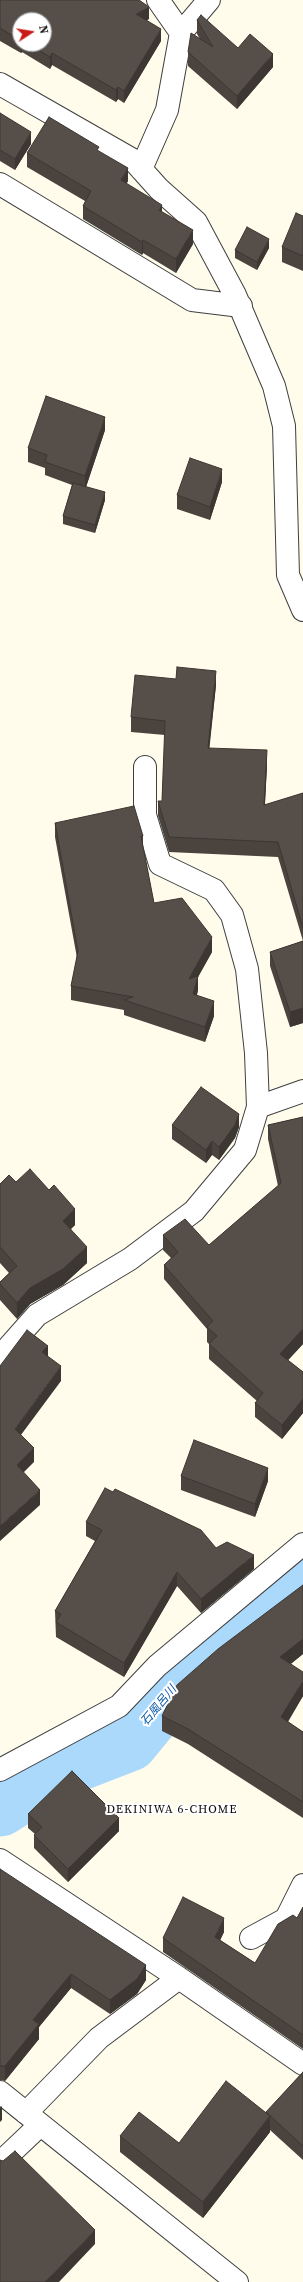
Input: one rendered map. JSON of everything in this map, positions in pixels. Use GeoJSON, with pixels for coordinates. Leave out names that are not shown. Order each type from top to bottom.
{"type":"FeatureCollection","features":[{"type":"Feature","properties":{"kind":"street"},"geometry":{"type":"LineString","coordinates":[[158,0],[181,34]]}},
{"type":"Feature","properties":{"kind":"street"},"geometry":{"type":"LineString","coordinates":[[141,169],[167,110],[181,34],[209,0]]}},
{"type":"Feature","properties":{"kind":"street"},"geometry":{"type":"LineString","coordinates":[[0,84],[133,160],[159,189],[196,222],[240,306],[274,386],[284,426],[288,574],[303,610]]}},
{"type":"Feature","properties":{"kind":"street"},"geometry":{"type":"LineString","coordinates":[[0,184],[192,300],[240,306]]}},
{"type":"Feature","properties":{"kind":"street"},"geometry":{"type":"LineString","coordinates":[[0,1357],[37,1316],[130,1259],[194,1211],[245,1150],[258,1107],[256,1053],[247,969],[232,915],[214,890],[160,864],[146,815],[145,767]]}},
{"type":"Feature","properties":{"kind":"street"},"geometry":{"type":"LineString","coordinates":[[258,1107],[303,1091]]}},
{"type":"Feature","properties":{"kind":"street"},"geometry":{"type":"LineString","coordinates":[[0,1770],[119,1706],[157,1666],[303,1544]]}},
{"type":"Feature","properties":{"kind":"street"},"geometry":{"type":"LineString","coordinates":[[0,1860],[179,1978],[303,2064]]}},
{"type":"Feature","properties":{"kind":"street"},"geometry":{"type":"LineString","coordinates":[[251,1938],[286,1919],[303,1885]]}},
{"type":"Feature","properties":{"kind":"street"},"geometry":{"type":"LineString","coordinates":[[0,2163],[33,2119],[99,2038],[179,1978]]}},
{"type":"Feature","properties":{"kind":"street"},"geometry":{"type":"LineString","coordinates":[[0,2092],[237,2282]]}},
{"type":"Feature","properties":{"kind":"building"},"geometry":{"type":"Polygon","coordinates":[[[0,0],[139,0],[149,7],[136,14],[161,29],[124,91],[118,87],[116,90],[52,53],[50,57],[42,52],[52,52],[52,12],[12,12],[12,35],[0,28],[0,0]]]}},
{"type":"Feature","properties":{"kind":"building"},"geometry":{"type":"Polygon","coordinates":[[[201,15],[238,48],[250,34],[273,54],[237,96],[188,52],[191,33],[213,47],[197,20],[201,15]]]}},
{"type":"Feature","properties":{"kind":"building"},"geometry":{"type":"Polygon","coordinates":[[[0,113],[31,132],[15,159],[0,150],[0,113]]]}},
{"type":"Feature","properties":{"kind":"building"},"geometry":{"type":"Polygon","coordinates":[[[49,117],[99,147],[97,150],[128,168],[121,180],[162,205],[159,210],[193,230],[176,259],[143,240],[142,242],[83,206],[91,191],[27,153],[49,117]]]}},
{"type":"Feature","properties":{"kind":"building"},"geometry":{"type":"Polygon","coordinates":[[[296,213],[303,216],[303,256],[282,247],[296,213]]]}},
{"type":"Feature","properties":{"kind":"building"},"geometry":{"type":"Polygon","coordinates":[[[247,227],[269,239],[257,262],[235,250],[247,227]]]}},
{"type":"Feature","properties":{"kind":"building"},"geometry":{"type":"Polygon","coordinates":[[[46,396],[105,417],[85,476],[45,462],[47,455],[28,448],[46,396]]]}},
{"type":"Feature","properties":{"kind":"building"},"geometry":{"type":"Polygon","coordinates":[[[190,458],[222,469],[210,507],[177,495],[190,458]]]}},
{"type":"Feature","properties":{"kind":"building"},"geometry":{"type":"Polygon","coordinates":[[[73,483],[105,492],[95,525],[63,516],[73,483]]]}},
{"type":"Feature","properties":{"kind":"building"},"geometry":{"type":"Polygon","coordinates":[[[177,667],[216,671],[208,748],[267,750],[264,805],[303,793],[303,928],[278,842],[169,837],[158,801],[162,801],[165,721],[131,717],[135,675],[176,679],[177,667]]]}},
{"type":"Feature","properties":{"kind":"building"},"geometry":{"type":"Polygon","coordinates":[[[134,806],[143,836],[141,836],[154,903],[182,898],[212,937],[189,979],[198,976],[193,994],[214,1001],[205,1027],[124,1000],[133,997],[71,986],[78,951],[55,823],[134,806]]]}},
{"type":"Feature","properties":{"kind":"building"},"geometry":{"type":"Polygon","coordinates":[[[303,941],[303,1008],[290,1012],[270,952],[303,941]]]}},
{"type":"Feature","properties":{"kind":"building"},"geometry":{"type":"Polygon","coordinates":[[[201,1087],[239,1114],[235,1125],[219,1147],[212,1141],[206,1150],[172,1125],[201,1087]]]}},
{"type":"Feature","properties":{"kind":"building"},"geometry":{"type":"Polygon","coordinates":[[[303,1117],[303,1329],[280,1354],[303,1372],[303,1399],[282,1425],[255,1403],[263,1393],[209,1344],[217,1336],[207,1327],[213,1321],[164,1265],[178,1252],[163,1235],[185,1219],[209,1245],[281,1183],[268,1125],[303,1117]]]}},
{"type":"Feature","properties":{"kind":"building"},"geometry":{"type":"Polygon","coordinates":[[[30,1169],[49,1190],[54,1185],[75,1209],[63,1221],[87,1247],[63,1269],[30,1288],[17,1303],[0,1284],[0,1282],[17,1266],[0,1247],[0,1184],[9,1175],[16,1182],[30,1169]]]}},
{"type":"Feature","properties":{"kind":"building"},"geometry":{"type":"Polygon","coordinates":[[[27,1330],[48,1346],[42,1352],[61,1366],[15,1429],[34,1448],[17,1465],[40,1490],[0,1526],[0,1366],[27,1330]]]}},
{"type":"Feature","properties":{"kind":"building"},"geometry":{"type":"Polygon","coordinates":[[[194,1440],[268,1468],[255,1504],[181,1476],[194,1440]]]}},
{"type":"Feature","properties":{"kind":"building"},"geometry":{"type":"Polygon","coordinates":[[[105,1488],[113,1492],[115,1489],[201,1530],[216,1548],[227,1542],[254,1555],[201,1599],[177,1572],[124,1663],[56,1622],[61,1614],[55,1611],[102,1530],[86,1522],[105,1488]]]}},
{"type":"Feature","properties":{"kind":"building"},"geometry":{"type":"Polygon","coordinates":[[[303,1585],[303,1639],[280,1657],[303,1672],[303,1681],[281,1717],[303,1732],[303,1802],[188,1729],[162,1716],[177,1685],[218,1649],[303,1585]]]}},
{"type":"Feature","properties":{"kind":"building"},"geometry":{"type":"Polygon","coordinates":[[[72,1771],[119,1818],[68,1869],[34,1835],[42,1827],[28,1814],[72,1771]]]}},
{"type":"Feature","properties":{"kind":"building"},"geometry":{"type":"Polygon","coordinates":[[[0,1869],[146,1965],[137,1979],[110,2000],[71,1974],[33,2020],[39,2024],[5,2066],[0,2066],[0,1869]]]}},
{"type":"Feature","properties":{"kind":"building"},"geometry":{"type":"Polygon","coordinates":[[[183,1897],[224,1918],[215,1937],[255,1963],[278,1924],[293,1915],[297,1918],[303,1907],[303,2035],[163,1938],[183,1897]]]}},
{"type":"Feature","properties":{"kind":"building"},"geometry":{"type":"Polygon","coordinates":[[[303,2072],[303,2146],[266,2112],[303,2072]]]}},
{"type":"Feature","properties":{"kind":"building"},"geometry":{"type":"Polygon","coordinates":[[[226,2081],[270,2116],[203,2202],[120,2136],[139,2112],[179,2143],[226,2081]]]}},
{"type":"Feature","properties":{"kind":"building"},"geometry":{"type":"Polygon","coordinates":[[[15,2151],[95,2230],[45,2282],[0,2282],[0,2160],[3,2161],[15,2151]]]}},
{"type":"Feature","properties":{"kind":"waterway","name":"石風呂川"},"geometry":{"type":"LineString","coordinates":[[0,1807],[62,1768],[129,1742],[180,1680],[303,1579]]}},
{"type":"Feature","properties":{"kind":"district","name":"DEKINIWA 6-CHOME"},"geometry":{"type":"Point","coordinates":[172,1810]}}]}
